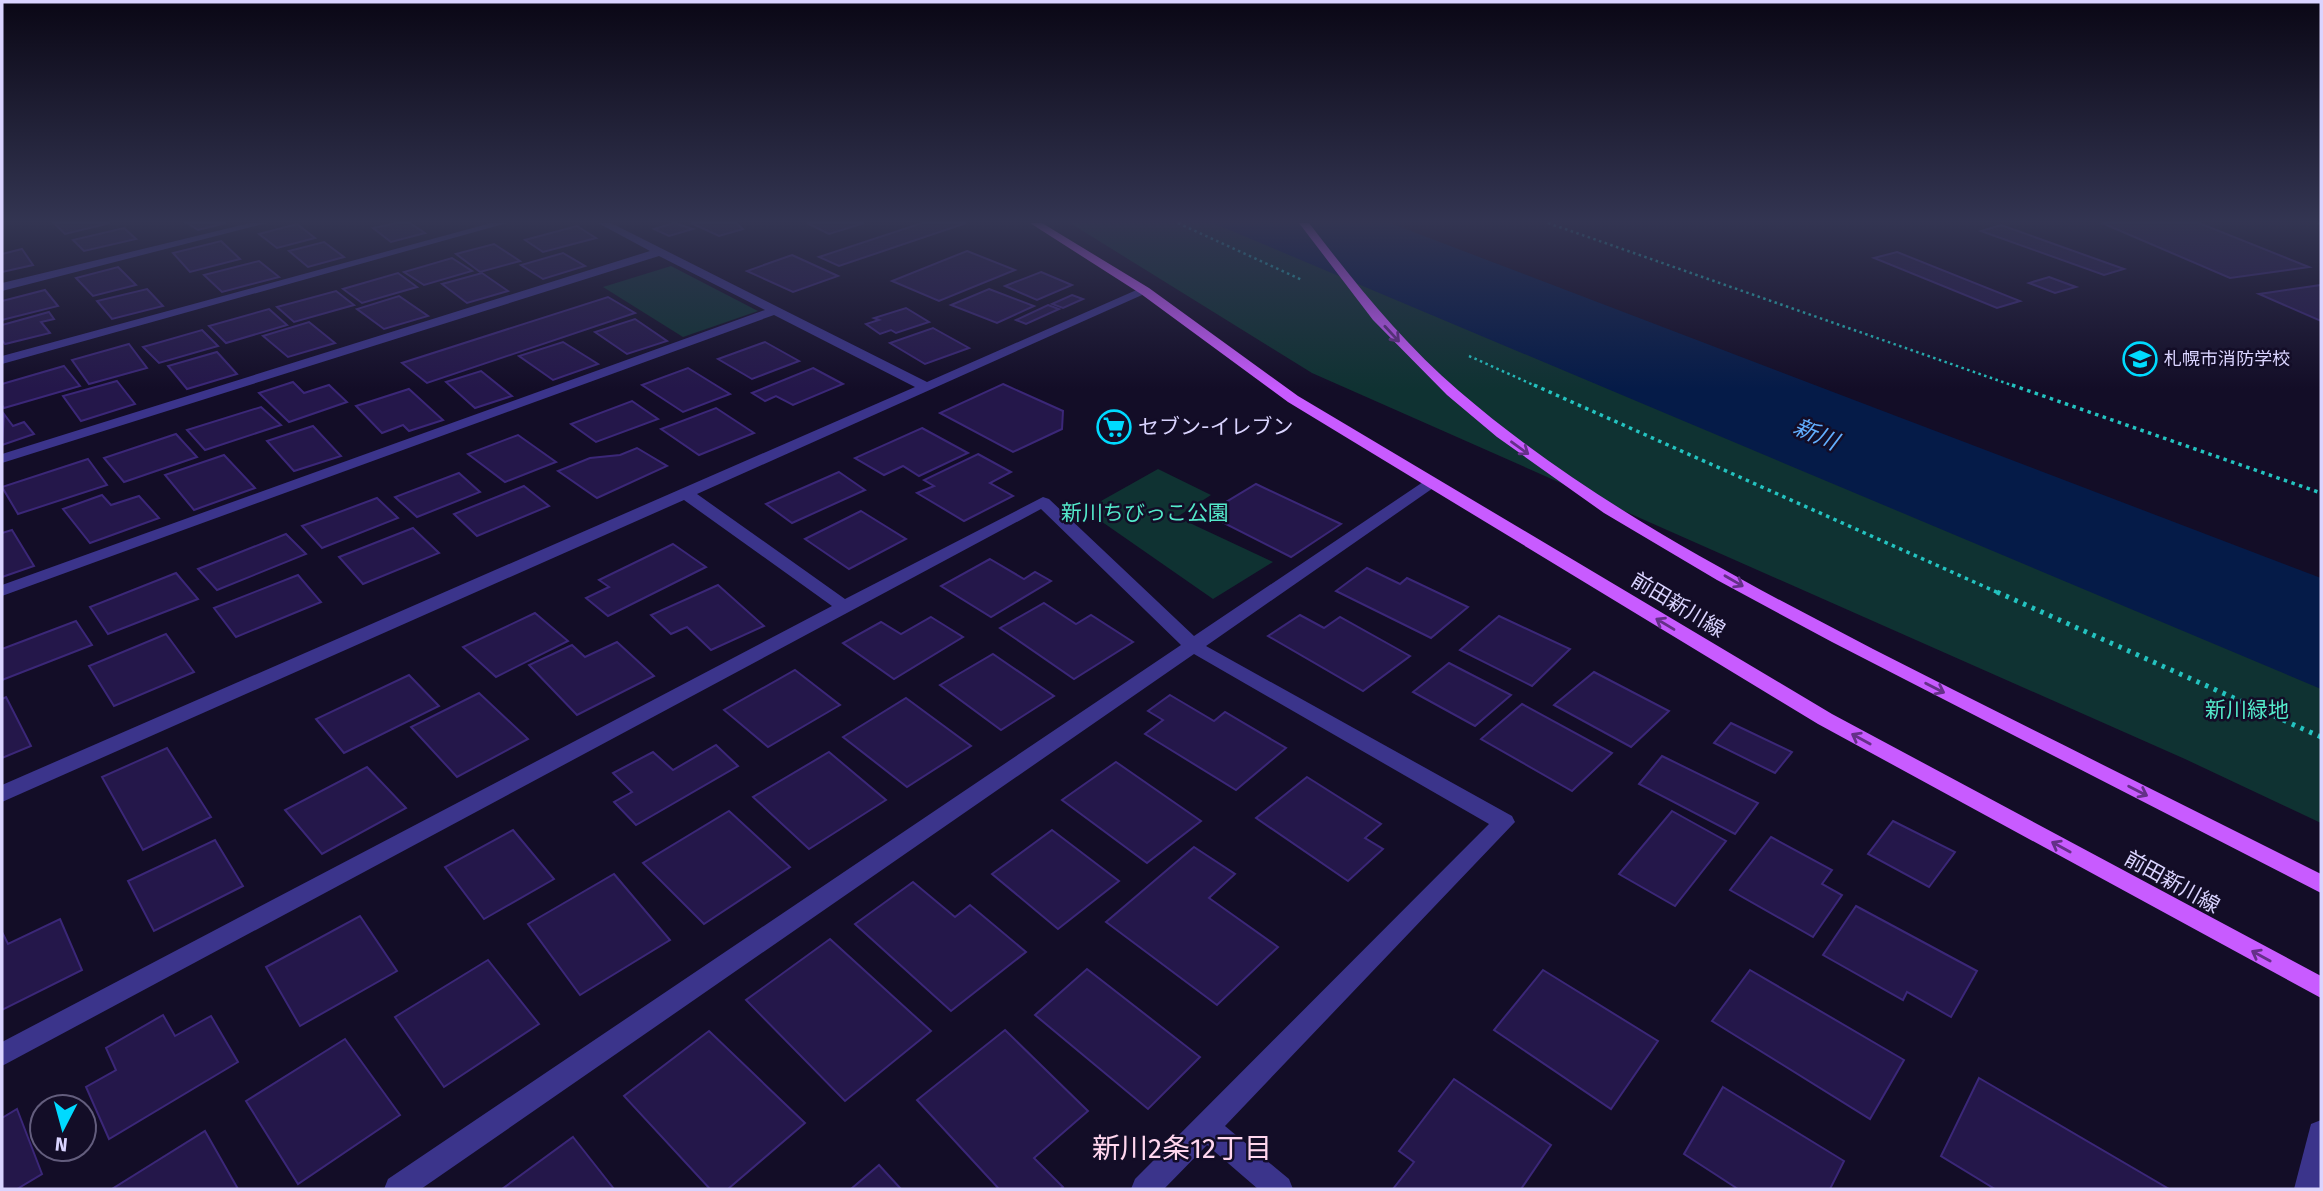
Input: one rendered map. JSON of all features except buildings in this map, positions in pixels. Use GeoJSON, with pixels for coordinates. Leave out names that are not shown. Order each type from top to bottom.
{"type":"FeatureCollection","features":[{"type":"Feature","properties":{"kind":"main road","name":"前田新川線"},"geometry":{"type":"LineString","coordinates":[[1125,279],[1293,399],[1825,719],[2321,988]]}},
{"type":"Feature","properties":{"kind":"main road"},"geometry":{"type":"LineString","coordinates":[[1346,279],[1406,349],[1467,405],[1517,446],[1588,495],[1768,601],[2321,884]]}},
{"type":"Feature","properties":{"kind":"street"},"geometry":{"type":"LineString","coordinates":[[2,287],[36,279]]}},
{"type":"Feature","properties":{"kind":"street"},"geometry":{"type":"LineString","coordinates":[[2,360],[299,279]]}},
{"type":"Feature","properties":{"kind":"street"},"geometry":{"type":"LineString","coordinates":[[2,459],[575,279]]}},
{"type":"Feature","properties":{"kind":"street"},"geometry":{"type":"LineString","coordinates":[[710,279],[926,387]]}},
{"type":"Feature","properties":{"kind":"street"},"geometry":{"type":"LineString","coordinates":[[2,794],[1145,291]]}},
{"type":"Feature","properties":{"kind":"street"},"geometry":{"type":"LineString","coordinates":[[2,591],[773,311]]}},
{"type":"Feature","properties":{"kind":"street"},"geometry":{"type":"LineString","coordinates":[[398,1189],[1431,483]]}},
{"type":"Feature","properties":{"kind":"street"},"geometry":{"type":"LineString","coordinates":[[685,493],[843,606]]}},
{"type":"Feature","properties":{"kind":"street"},"geometry":{"type":"LineString","coordinates":[[2,1055],[1043,502],[1193,646],[1504,822],[1145,1189]]}},
{"type":"Feature","properties":{"kind":"street"},"geometry":{"type":"LineString","coordinates":[[1206,1127],[1279,1189]]}},
{"type":"Feature","properties":{"kind":"street"},"geometry":{"type":"LineString","coordinates":[[2308,1189],[2321,1133]]}},
{"type":"Feature","properties":{"kind":"path"},"geometry":{"type":"LineString","coordinates":[[1299,279],[1304,281]]}},
{"type":"Feature","properties":{"kind":"path"},"geometry":{"type":"LineString","coordinates":[[1707,279],[2321,493]]}},
{"type":"Feature","properties":{"kind":"path"},"geometry":{"type":"LineString","coordinates":[[1457,350],[2321,737]]}},
{"type":"Feature","properties":{"kind":"green space"},"geometry":{"type":"Polygon","coordinates":[[[630,279],[695,279],[758,311],[683,337],[603,287],[630,279]]]}},
{"type":"Feature","properties":{"kind":"green space","name":"新川緑地"},"geometry":{"type":"Polygon","coordinates":[[[1160,279],[1391,279],[2321,665],[2321,823],[2185,759],[1312,373],[1160,279]]]}},
{"type":"Feature","properties":{"kind":"green space","name":"新川ちびっこ公園"},"geometry":{"type":"Polygon","coordinates":[[[1158,469],[1211,495],[1177,517],[1273,562],[1213,599],[1085,510],[1158,469]]]}},
{"type":"Feature","properties":{"kind":"water","name":"新川"},"geometry":{"type":"Polygon","coordinates":[[[1345,279],[1536,279],[2321,578],[2321,689],[1345,279]]]}},
{"type":"Feature","properties":{"kind":"place","name":"札幌市消防学校"},"geometry":{"type":"Point","coordinates":[2140,359]}},
{"type":"Feature","properties":{"kind":"place","name":"セブン-イレブン"},"geometry":{"type":"Point","coordinates":[1114,427]}},
{"type":"Feature","properties":{"kind":"district","name":"新川2条12丁目"},"geometry":{"type":"Point","coordinates":[1182,1148]}}]}
